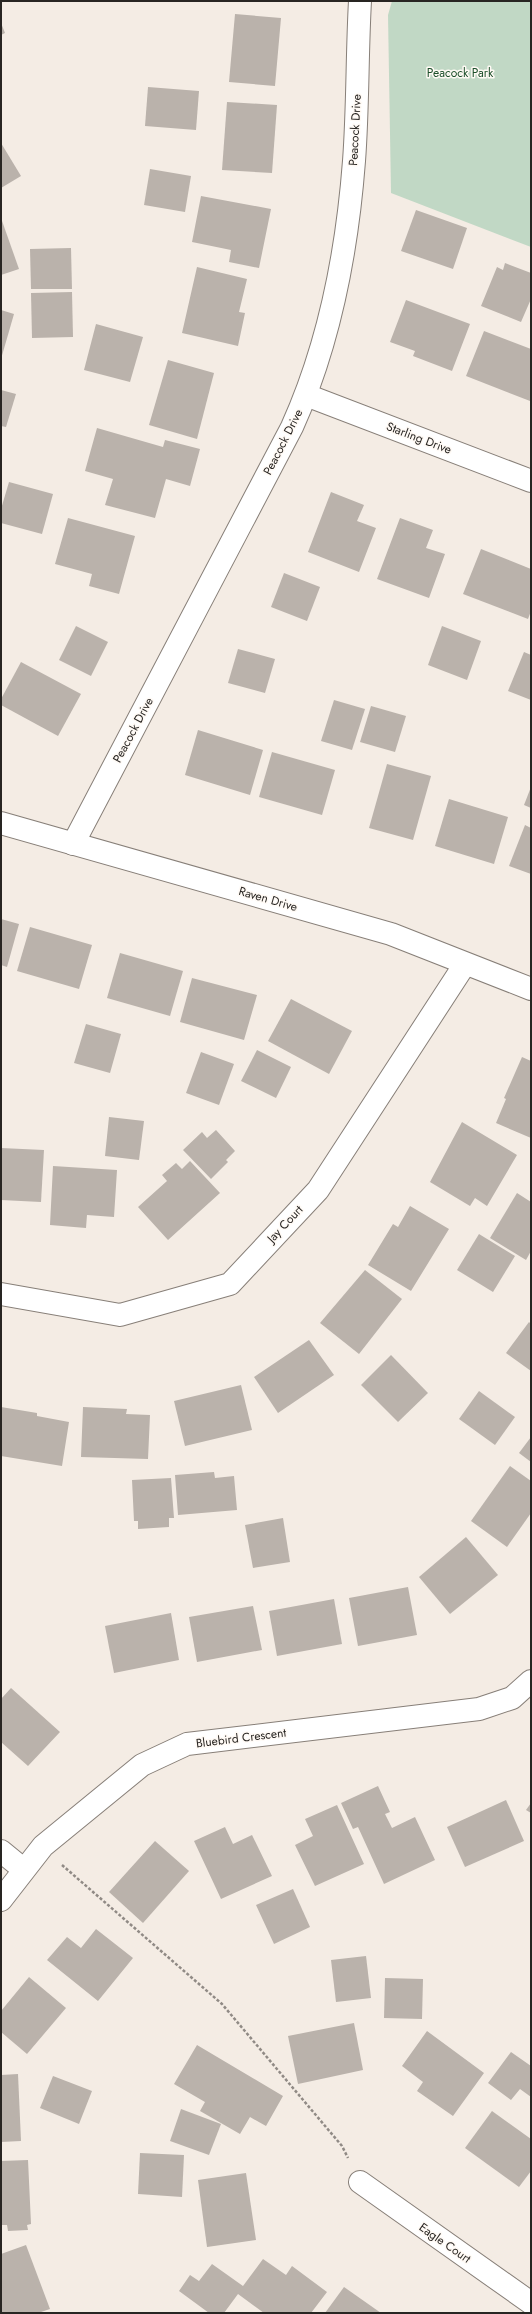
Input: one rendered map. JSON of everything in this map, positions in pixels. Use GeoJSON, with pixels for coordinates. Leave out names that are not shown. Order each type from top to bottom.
{"type":"FeatureCollection","features":[{"type":"Feature","properties":{"kind":"street","name":"Peacock Drive"},"geometry":{"type":"LineString","coordinates":[[73,844],[306,395],[328,329],[340,278],[354,161],[360,1]]}},
{"type":"Feature","properties":{"kind":"street","name":"Starling Drive"},"geometry":{"type":"LineString","coordinates":[[306,395],[531,481]]}},
{"type":"Feature","properties":{"kind":"street","name":"Raven Drive"},"geometry":{"type":"LineString","coordinates":[[1,823],[391,934],[531,989]]}},
{"type":"Feature","properties":{"kind":"street","name":"Jay Court"},"geometry":{"type":"LineString","coordinates":[[1,1294],[120,1315],[230,1284],[318,1190],[465,964]]}},
{"type":"Feature","properties":{"kind":"street","name":"Bluebird Crescent"},"geometry":{"type":"LineString","coordinates":[[1,1900],[43,1846],[142,1765],[187,1744],[479,1709],[512,1698],[531,1681]]}},
{"type":"Feature","properties":{"kind":"street"},"geometry":{"type":"LineString","coordinates":[[1,1851],[23,1870]]}},
{"type":"Feature","properties":{"kind":"street","name":"Eagle Court"},"geometry":{"type":"LineString","coordinates":[[360,2182],[531,2303]]}},
{"type":"Feature","properties":{"kind":"path"},"geometry":{"type":"LineString","coordinates":[[60,1863],[222,2004],[342,2146],[360,2182]]}},
{"type":"Feature","properties":{"kind":"green space","name":"Peacock Park"},"geometry":{"type":"Polygon","coordinates":[[[392,1],[531,1],[531,247],[391,193],[388,15],[392,1]]]}},
{"type":"Feature","properties":{"kind":"building"},"geometry":{"type":"Polygon","coordinates":[[[235,14],[281,18],[275,86],[229,82],[235,14]]]}},
{"type":"Feature","properties":{"kind":"building"},"geometry":{"type":"Polygon","coordinates":[[[1,23],[5,33],[1,35],[1,23]]]}},
{"type":"Feature","properties":{"kind":"building"},"geometry":{"type":"Polygon","coordinates":[[[148,87],[199,91],[196,130],[145,126],[148,87]]]}},
{"type":"Feature","properties":{"kind":"building"},"geometry":{"type":"Polygon","coordinates":[[[227,102],[277,105],[272,173],[222,170],[227,102]]]}},
{"type":"Feature","properties":{"kind":"building"},"geometry":{"type":"Polygon","coordinates":[[[1,143],[21,176],[1,188],[1,143]]]}},
{"type":"Feature","properties":{"kind":"building"},"geometry":{"type":"Polygon","coordinates":[[[150,169],[191,176],[185,212],[144,205],[150,169]]]}},
{"type":"Feature","properties":{"kind":"building"},"geometry":{"type":"Polygon","coordinates":[[[201,196],[271,209],[259,268],[229,262],[231,250],[192,242],[201,196]]]}},
{"type":"Feature","properties":{"kind":"building"},"geometry":{"type":"Polygon","coordinates":[[[416,210],[467,228],[453,269],[401,251],[416,210]]]}},
{"type":"Feature","properties":{"kind":"building"},"geometry":{"type":"Polygon","coordinates":[[[1,218],[19,269],[1,275],[1,218]]]}},
{"type":"Feature","properties":{"kind":"building"},"geometry":{"type":"Polygon","coordinates":[[[71,248],[72,289],[31,289],[30,249],[71,248]]]}},
{"type":"Feature","properties":{"kind":"building"},"geometry":{"type":"Polygon","coordinates":[[[505,263],[531,273],[531,299],[521,322],[481,306],[497,267],[503,270],[505,263]]]}},
{"type":"Feature","properties":{"kind":"building"},"geometry":{"type":"Polygon","coordinates":[[[197,267],[247,279],[239,312],[245,313],[238,346],[182,333],[197,267]]]}},
{"type":"Feature","properties":{"kind":"building"},"geometry":{"type":"Polygon","coordinates":[[[72,292],[73,337],[32,338],[31,293],[72,292]]]}},
{"type":"Feature","properties":{"kind":"building"},"geometry":{"type":"Polygon","coordinates":[[[406,300],[470,324],[452,371],[413,356],[415,351],[390,342],[406,300]]]}},
{"type":"Feature","properties":{"kind":"building"},"geometry":{"type":"Polygon","coordinates":[[[1,310],[14,314],[1,359],[1,310]]]}},
{"type":"Feature","properties":{"kind":"building"},"geometry":{"type":"Polygon","coordinates":[[[96,324],[143,337],[130,382],[84,370],[96,324]]]}},
{"type":"Feature","properties":{"kind":"building"},"geometry":{"type":"Polygon","coordinates":[[[484,331],[531,349],[530,401],[466,376],[484,331]]]}},
{"type":"Feature","properties":{"kind":"building"},"geometry":{"type":"Polygon","coordinates":[[[168,360],[214,373],[197,439],[149,425],[168,360]]]}},
{"type":"Feature","properties":{"kind":"building"},"geometry":{"type":"Polygon","coordinates":[[[1,390],[16,394],[6,427],[1,426],[1,390]]]}},
{"type":"Feature","properties":{"kind":"building"},"geometry":{"type":"Polygon","coordinates":[[[97,428],[163,447],[165,440],[200,449],[190,486],[166,479],[155,518],[105,505],[113,479],[85,471],[97,428]]]}},
{"type":"Feature","properties":{"kind":"building"},"geometry":{"type":"Polygon","coordinates":[[[9,482],[53,494],[42,534],[1,523],[1,509],[9,482]]]}},
{"type":"Feature","properties":{"kind":"building"},"geometry":{"type":"Polygon","coordinates":[[[331,492],[364,505],[357,521],[376,528],[359,572],[308,552],[331,492]]]}},
{"type":"Feature","properties":{"kind":"building"},"geometry":{"type":"Polygon","coordinates":[[[68,518],[135,536],[119,594],[89,586],[92,574],[55,564],[68,518]]]}},
{"type":"Feature","properties":{"kind":"building"},"geometry":{"type":"Polygon","coordinates":[[[400,518],[433,530],[426,548],[445,554],[429,598],[377,579],[400,518]]]}},
{"type":"Feature","properties":{"kind":"building"},"geometry":{"type":"Polygon","coordinates":[[[481,549],[531,569],[531,611],[528,619],[463,594],[481,549]]]}},
{"type":"Feature","properties":{"kind":"building"},"geometry":{"type":"Polygon","coordinates":[[[284,573],[320,587],[307,621],[271,607],[284,573]]]}},
{"type":"Feature","properties":{"kind":"building"},"geometry":{"type":"Polygon","coordinates":[[[76,626],[108,642],[91,676],[59,660],[76,626]]]}},
{"type":"Feature","properties":{"kind":"building"},"geometry":{"type":"Polygon","coordinates":[[[442,626],[481,641],[467,680],[428,665],[442,626]]]}},
{"type":"Feature","properties":{"kind":"building"},"geometry":{"type":"Polygon","coordinates":[[[238,649],[275,659],[265,693],[228,683],[238,649]]]}},
{"type":"Feature","properties":{"kind":"building"},"geometry":{"type":"Polygon","coordinates":[[[524,652],[531,655],[531,700],[508,691],[524,652]]]}},
{"type":"Feature","properties":{"kind":"building"},"geometry":{"type":"Polygon","coordinates":[[[21,662],[81,694],[58,736],[1,705],[1,699],[21,662]]]}},
{"type":"Feature","properties":{"kind":"building"},"geometry":{"type":"Polygon","coordinates":[[[334,700],[365,709],[352,750],[321,741],[334,700]]]}},
{"type":"Feature","properties":{"kind":"building"},"geometry":{"type":"Polygon","coordinates":[[[371,706],[406,716],[395,752],[360,742],[371,706]]]}},
{"type":"Feature","properties":{"kind":"building"},"geometry":{"type":"Polygon","coordinates":[[[198,730],[263,750],[250,795],[185,775],[198,730]]]}},
{"type":"Feature","properties":{"kind":"building"},"geometry":{"type":"Polygon","coordinates":[[[272,752],[335,770],[322,815],[259,797],[272,752]]]}},
{"type":"Feature","properties":{"kind":"building"},"geometry":{"type":"Polygon","coordinates":[[[387,764],[431,776],[413,840],[369,828],[387,764]]]}},
{"type":"Feature","properties":{"kind":"building"},"geometry":{"type":"Polygon","coordinates":[[[531,787],[531,808],[524,805],[531,787]]]}},
{"type":"Feature","properties":{"kind":"building"},"geometry":{"type":"Polygon","coordinates":[[[449,799],[508,817],[494,864],[435,846],[449,799]]]}},
{"type":"Feature","properties":{"kind":"building"},"geometry":{"type":"Polygon","coordinates":[[[525,825],[531,828],[531,874],[509,866],[525,825]]]}},
{"type":"Feature","properties":{"kind":"building"},"geometry":{"type":"Polygon","coordinates":[[[1,919],[19,924],[7,967],[1,965],[1,919]]]}},
{"type":"Feature","properties":{"kind":"building"},"geometry":{"type":"Polygon","coordinates":[[[30,927],[92,945],[79,989],[17,971],[30,927]]]}},
{"type":"Feature","properties":{"kind":"building"},"geometry":{"type":"Polygon","coordinates":[[[120,953],[183,971],[170,1016],[107,998],[120,953]]]}},
{"type":"Feature","properties":{"kind":"building"},"geometry":{"type":"Polygon","coordinates":[[[192,978],[257,995],[244,1040],[180,1022],[192,978]]]}},
{"type":"Feature","properties":{"kind":"building"},"geometry":{"type":"Polygon","coordinates":[[[291,999],[352,1031],[329,1074],[268,1041],[291,999]]]}},
{"type":"Feature","properties":{"kind":"building"},"geometry":{"type":"Polygon","coordinates":[[[86,1024],[121,1034],[110,1073],[74,1063],[86,1024]]]}},
{"type":"Feature","properties":{"kind":"building"},"geometry":{"type":"Polygon","coordinates":[[[257,1050],[291,1067],[276,1098],[241,1081],[257,1050]]]}},
{"type":"Feature","properties":{"kind":"building"},"geometry":{"type":"Polygon","coordinates":[[[201,1052],[234,1064],[219,1105],[186,1093],[201,1052]]]}},
{"type":"Feature","properties":{"kind":"building"},"geometry":{"type":"Polygon","coordinates":[[[522,1057],[531,1061],[531,1138],[496,1123],[506,1099],[504,1098],[522,1057]]]}},
{"type":"Feature","properties":{"kind":"building"},"geometry":{"type":"Polygon","coordinates":[[[109,1117],[144,1121],[139,1160],[105,1156],[109,1117]]]}},
{"type":"Feature","properties":{"kind":"building"},"geometry":{"type":"Polygon","coordinates":[[[462,1122],[517,1155],[487,1206],[475,1198],[470,1206],[430,1182],[462,1122]]]}},
{"type":"Feature","properties":{"kind":"building"},"geometry":{"type":"Polygon","coordinates":[[[216,1130],[235,1151],[226,1160],[228,1162],[211,1179],[183,1150],[202,1132],[207,1138],[216,1130]]]}},
{"type":"Feature","properties":{"kind":"building"},"geometry":{"type":"Polygon","coordinates":[[[1,1148],[44,1150],[41,1202],[1,1200],[1,1148]]]}},
{"type":"Feature","properties":{"kind":"building"},"geometry":{"type":"Polygon","coordinates":[[[190,1161],[220,1193],[168,1240],[138,1207],[167,1181],[162,1175],[176,1163],[182,1169],[190,1161]]]}},
{"type":"Feature","properties":{"kind":"building"},"geometry":{"type":"Polygon","coordinates":[[[53,1166],[117,1170],[114,1217],[87,1215],[86,1228],[50,1225],[53,1166]]]}},
{"type":"Feature","properties":{"kind":"building"},"geometry":{"type":"Polygon","coordinates":[[[517,1193],[531,1202],[531,1251],[526,1260],[490,1238],[517,1193]]]}},
{"type":"Feature","properties":{"kind":"building"},"geometry":{"type":"Polygon","coordinates":[[[410,1206],[449,1229],[411,1291],[368,1265],[393,1224],[398,1227],[410,1206]]]}},
{"type":"Feature","properties":{"kind":"building"},"geometry":{"type":"Polygon","coordinates":[[[479,1234],[515,1256],[493,1292],[457,1270],[479,1234]]]}},
{"type":"Feature","properties":{"kind":"building"},"geometry":{"type":"Polygon","coordinates":[[[365,1270],[402,1299],[359,1354],[320,1323],[365,1270]]]}},
{"type":"Feature","properties":{"kind":"building"},"geometry":{"type":"Polygon","coordinates":[[[529,1322],[531,1324],[531,1371],[506,1353],[529,1322]]]}},
{"type":"Feature","properties":{"kind":"building"},"geometry":{"type":"Polygon","coordinates":[[[309,1340],[334,1375],[278,1413],[254,1377],[309,1340]]]}},
{"type":"Feature","properties":{"kind":"building"},"geometry":{"type":"Polygon","coordinates":[[[391,1355],[428,1393],[398,1422],[361,1385],[391,1355]]]}},
{"type":"Feature","properties":{"kind":"building"},"geometry":{"type":"Polygon","coordinates":[[[241,1385],[252,1430],[185,1446],[174,1401],[241,1385]]]}},
{"type":"Feature","properties":{"kind":"building"},"geometry":{"type":"Polygon","coordinates":[[[479,1391],[515,1417],[495,1445],[459,1419],[479,1391]]]}},
{"type":"Feature","properties":{"kind":"building"},"geometry":{"type":"Polygon","coordinates":[[[1,1407],[37,1413],[37,1416],[69,1422],[62,1466],[1,1456],[1,1407]]]}},
{"type":"Feature","properties":{"kind":"building"},"geometry":{"type":"Polygon","coordinates":[[[83,1407],[127,1409],[126,1414],[150,1415],[148,1459],[81,1457],[83,1407]]]}},
{"type":"Feature","properties":{"kind":"building"},"geometry":{"type":"Polygon","coordinates":[[[531,1437],[531,1462],[519,1453],[531,1437]]]}},
{"type":"Feature","properties":{"kind":"building"},"geometry":{"type":"Polygon","coordinates":[[[510,1466],[531,1481],[531,1513],[507,1547],[471,1521],[510,1466]]]}},
{"type":"Feature","properties":{"kind":"building"},"geometry":{"type":"Polygon","coordinates":[[[214,1472],[215,1478],[234,1476],[237,1510],[178,1515],[175,1475],[214,1472]]]}},
{"type":"Feature","properties":{"kind":"building"},"geometry":{"type":"Polygon","coordinates":[[[171,1478],[174,1518],[169,1518],[169,1527],[138,1529],[138,1521],[134,1521],[132,1480],[171,1478]]]}},
{"type":"Feature","properties":{"kind":"building"},"geometry":{"type":"Polygon","coordinates":[[[283,1518],[290,1562],[253,1568],[245,1525],[283,1518]]]}},
{"type":"Feature","properties":{"kind":"building"},"geometry":{"type":"Polygon","coordinates":[[[466,1537],[498,1575],[450,1614],[419,1577],[466,1537]]]}},
{"type":"Feature","properties":{"kind":"building"},"geometry":{"type":"Polygon","coordinates":[[[408,1587],[417,1635],[358,1646],[349,1598],[408,1587]]]}},
{"type":"Feature","properties":{"kind":"building"},"geometry":{"type":"Polygon","coordinates":[[[334,1599],[342,1644],[277,1656],[269,1611],[334,1599]]]}},
{"type":"Feature","properties":{"kind":"building"},"geometry":{"type":"Polygon","coordinates":[[[253,1606],[262,1650],[197,1662],[189,1617],[253,1606]]]}},
{"type":"Feature","properties":{"kind":"building"},"geometry":{"type":"Polygon","coordinates":[[[171,1613],[179,1660],[114,1673],[105,1626],[171,1613]]]}},
{"type":"Feature","properties":{"kind":"building"},"geometry":{"type":"Polygon","coordinates":[[[11,1688],[60,1732],[28,1766],[1,1742],[1,1699],[11,1688]]]}},
{"type":"Feature","properties":{"kind":"building"},"geometry":{"type":"Polygon","coordinates":[[[378,1786],[390,1812],[385,1814],[392,1828],[415,1817],[435,1860],[384,1884],[358,1827],[353,1829],[341,1803],[378,1786]]]}},
{"type":"Feature","properties":{"kind":"building"},"geometry":{"type":"Polygon","coordinates":[[[506,1800],[524,1841],[465,1867],[447,1827],[506,1800]]]}},
{"type":"Feature","properties":{"kind":"building"},"geometry":{"type":"Polygon","coordinates":[[[531,1803],[531,1813],[526,1810],[531,1803]]]}},
{"type":"Feature","properties":{"kind":"building"},"geometry":{"type":"Polygon","coordinates":[[[337,1805],[364,1864],[315,1886],[295,1845],[313,1836],[305,1819],[337,1805]]]}},
{"type":"Feature","properties":{"kind":"building"},"geometry":{"type":"Polygon","coordinates":[[[225,1827],[233,1844],[252,1835],[272,1876],[221,1899],[194,1841],[225,1827]]]}},
{"type":"Feature","properties":{"kind":"building"},"geometry":{"type":"Polygon","coordinates":[[[155,1841],[189,1871],[143,1923],[109,1892],[155,1841]]]}},
{"type":"Feature","properties":{"kind":"building"},"geometry":{"type":"Polygon","coordinates":[[[293,1889],[310,1927],[274,1944],[256,1905],[293,1889]]]}},
{"type":"Feature","properties":{"kind":"building"},"geometry":{"type":"Polygon","coordinates":[[[96,1929],[133,1958],[98,2001],[47,1960],[67,1937],[81,1948],[96,1929]]]}},
{"type":"Feature","properties":{"kind":"building"},"geometry":{"type":"Polygon","coordinates":[[[366,1956],[371,1998],[336,2002],[331,1960],[366,1956]]]}},
{"type":"Feature","properties":{"kind":"building"},"geometry":{"type":"Polygon","coordinates":[[[29,1977],[66,2008],[27,2054],[1,2032],[1,2011],[29,1977]]]}},
{"type":"Feature","properties":{"kind":"building"},"geometry":{"type":"Polygon","coordinates":[[[385,1978],[423,1979],[422,2019],[384,2018],[385,1978]]]}},
{"type":"Feature","properties":{"kind":"building"},"geometry":{"type":"Polygon","coordinates":[[[354,2023],[363,2070],[298,2084],[288,2036],[354,2023]]]}},
{"type":"Feature","properties":{"kind":"building"},"geometry":{"type":"Polygon","coordinates":[[[427,2031],[484,2073],[453,2116],[417,2091],[423,2082],[402,2066],[427,2031]]]}},
{"type":"Feature","properties":{"kind":"building"},"geometry":{"type":"Polygon","coordinates":[[[197,2045],[283,2096],[266,2126],[250,2117],[240,2134],[200,2111],[205,2102],[174,2084],[197,2045]]]}},
{"type":"Feature","properties":{"kind":"building"},"geometry":{"type":"Polygon","coordinates":[[[511,2052],[531,2066],[531,2097],[520,2089],[511,2100],[488,2083],[511,2052]]]}},
{"type":"Feature","properties":{"kind":"building"},"geometry":{"type":"Polygon","coordinates":[[[18,2074],[21,2141],[1,2142],[1,2075],[18,2074]]]}},
{"type":"Feature","properties":{"kind":"building"},"geometry":{"type":"Polygon","coordinates":[[[53,2076],[92,2091],[79,2124],[40,2108],[53,2076]]]}},
{"type":"Feature","properties":{"kind":"building"},"geometry":{"type":"Polygon","coordinates":[[[181,2109],[221,2124],[209,2155],[170,2141],[181,2109]]]}},
{"type":"Feature","properties":{"kind":"building"},"geometry":{"type":"Polygon","coordinates":[[[492,2111],[531,2139],[531,2171],[519,2187],[465,2148],[492,2111]]]}},
{"type":"Feature","properties":{"kind":"building"},"geometry":{"type":"Polygon","coordinates":[[[140,2153],[184,2155],[182,2197],[138,2194],[140,2153]]]}},
{"type":"Feature","properties":{"kind":"building"},"geometry":{"type":"Polygon","coordinates":[[[28,2160],[31,2224],[27,2225],[28,2230],[8,2231],[7,2225],[1,2225],[1,2161],[28,2160]]]}},
{"type":"Feature","properties":{"kind":"building"},"geometry":{"type":"Polygon","coordinates":[[[246,2173],[256,2240],[207,2247],[198,2180],[246,2173]]]}},
{"type":"Feature","properties":{"kind":"building"},"geometry":{"type":"Polygon","coordinates":[[[26,2245],[50,2309],[38,2313],[1,2313],[1,2254],[26,2245]]]}},
{"type":"Feature","properties":{"kind":"building"},"geometry":{"type":"Polygon","coordinates":[[[263,2259],[286,2275],[292,2266],[327,2292],[311,2313],[264,2313],[238,2294],[224,2313],[209,2313],[179,2291],[190,2275],[199,2281],[212,2264],[243,2286],[263,2259]]]}},
{"type":"Feature","properties":{"kind":"building"},"geometry":{"type":"Polygon","coordinates":[[[344,2287],[381,2313],[325,2313],[344,2287]]]}}]}
